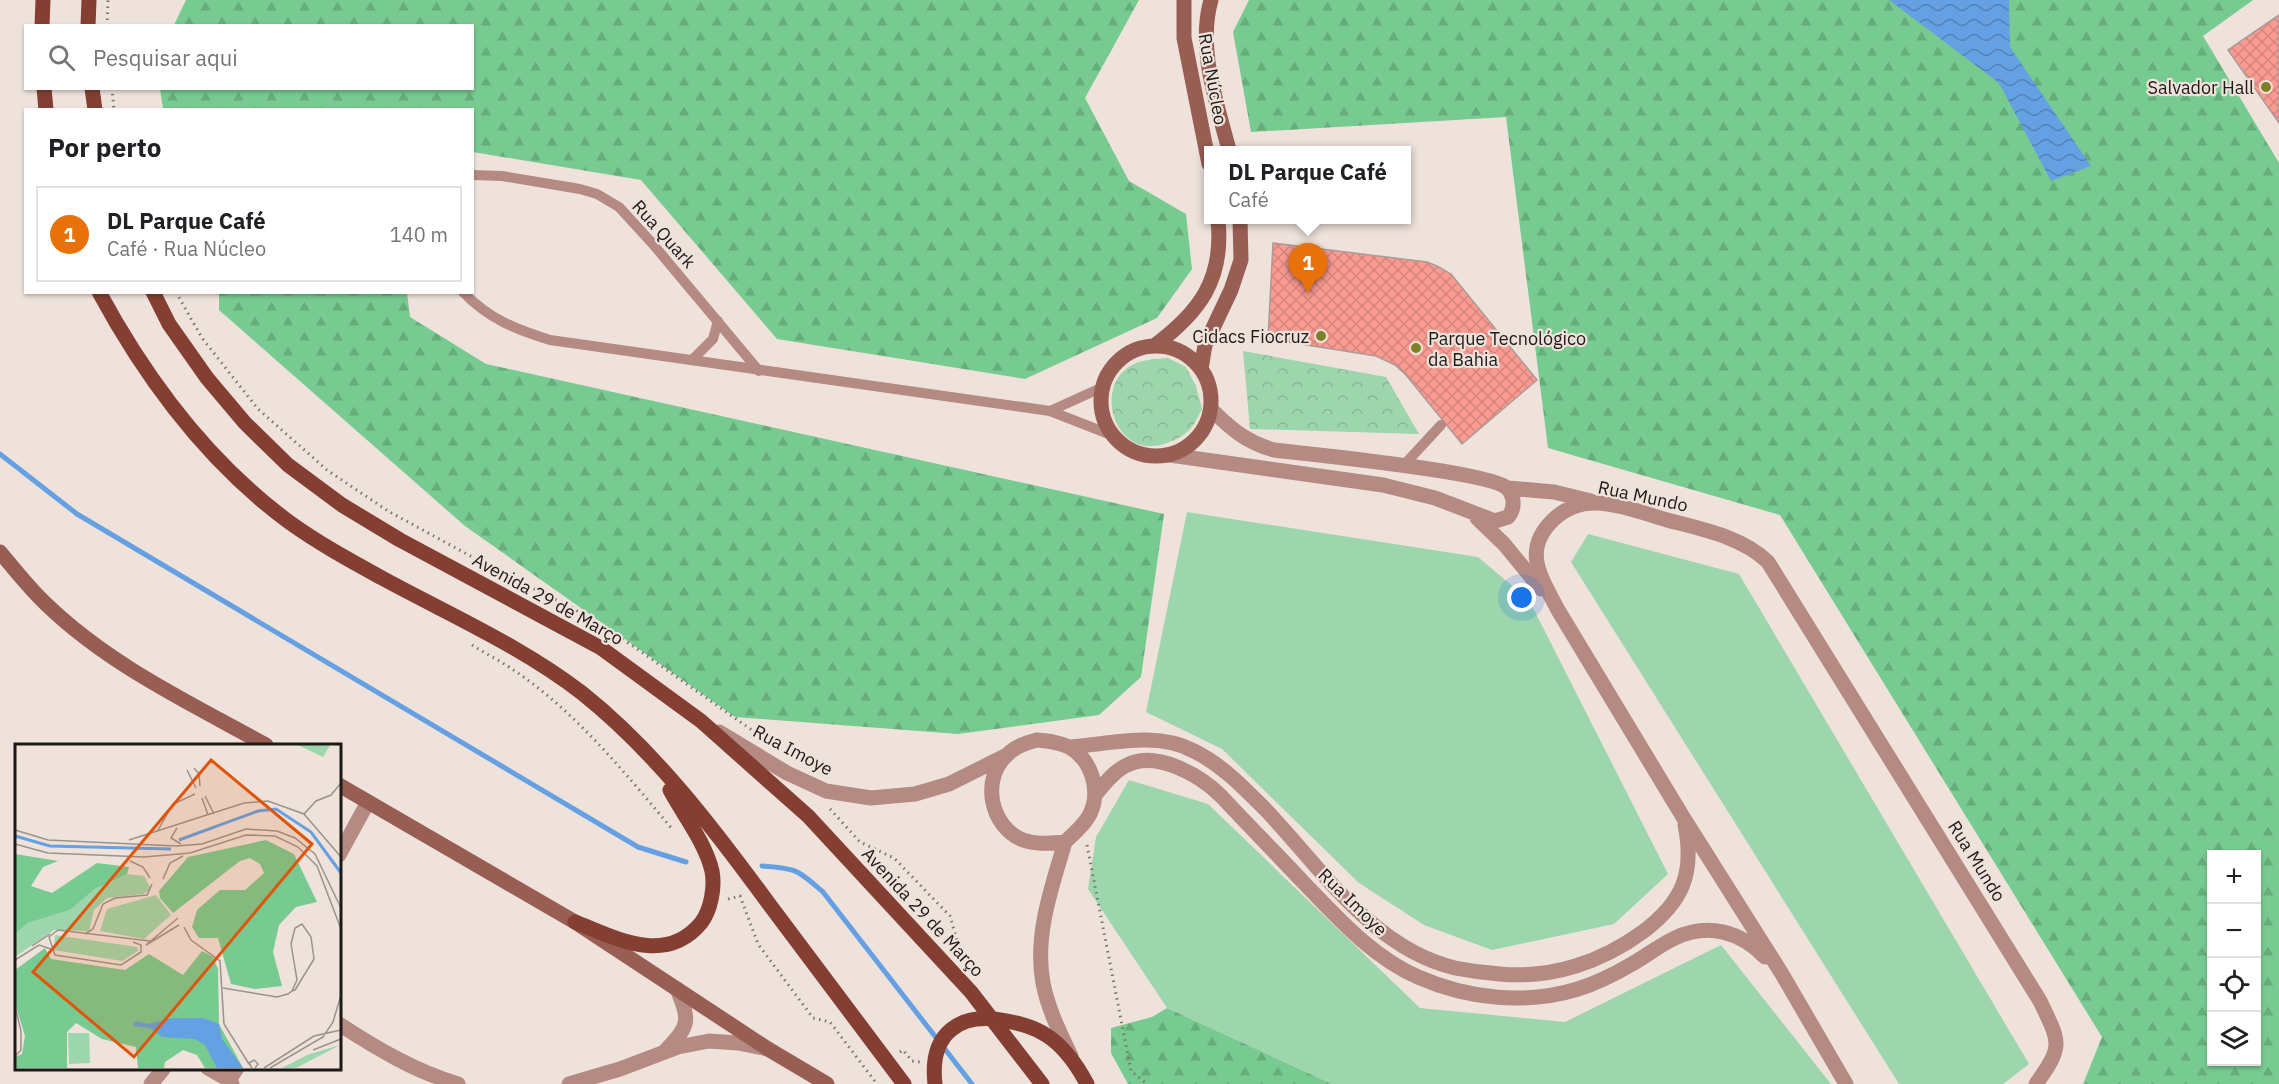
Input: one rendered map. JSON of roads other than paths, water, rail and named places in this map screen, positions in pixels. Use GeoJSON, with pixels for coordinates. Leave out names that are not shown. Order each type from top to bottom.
{"type":"FeatureCollection","features":[{"type":"Feature","properties":{"kind":"main road"},"geometry":{"type":"LineString","coordinates":[[42,24],[43,0]]}},
{"type":"Feature","properties":{"kind":"main road"},"geometry":{"type":"LineString","coordinates":[[88,24],[89,0]]}},
{"type":"Feature","properties":{"kind":"main road"},"geometry":{"type":"LineString","coordinates":[[44,90],[46,108]]}},
{"type":"Feature","properties":{"kind":"main road"},"geometry":{"type":"LineString","coordinates":[[92,90],[95,108]]}},
{"type":"Feature","properties":{"kind":"main road"},"geometry":{"type":"LineString","coordinates":[[100,294],[153,380],[226,468],[258,497],[290,523],[336,552],[508,644],[544,667],[583,694],[654,761],[727,847],[904,1084]]}},
{"type":"Feature","properties":{"kind":"main road","name":"Avenida 29 de Março"},"geometry":{"type":"LineString","coordinates":[[154,294],[169,324],[207,378],[245,423],[288,465],[342,505],[400,540],[601,648],[701,721],[808,816],[970,993],[983,1018],[1042,1084]]}},
{"type":"Feature","properties":{"kind":"main road"},"geometry":{"type":"LineString","coordinates":[[575,922],[629,943],[647,946],[664,945],[680,940],[694,931],[705,917],[713,891],[712,872],[704,847],[654,761]]}},
{"type":"Feature","properties":{"kind":"main road"},"geometry":{"type":"LineString","coordinates":[[934,1084],[935,1054],[946,1033],[957,1024],[983,1018],[1032,1027],[1048,1036],[1071,1056],[1087,1084]]}},
{"type":"Feature","properties":{"kind":"street","name":"Rua Núcleo"},"geometry":{"type":"LineString","coordinates":[[1184,0],[1184,38],[1205,146]]}},
{"type":"Feature","properties":{"kind":"street","name":"Rua Núcleo"},"geometry":{"type":"LineString","coordinates":[[1211,0],[1205,40],[1215,95],[1228,146]]}},
{"type":"Feature","properties":{"kind":"street"},"geometry":{"type":"LineString","coordinates":[[1154,346],[1182,323],[1213,282],[1218,261],[1219,224]]}},
{"type":"Feature","properties":{"kind":"street"},"geometry":{"type":"LineString","coordinates":[[1201,369],[1206,345],[1231,290],[1241,260],[1240,224]]}},
{"type":"Feature","properties":{"kind":"street"},"geometry":{"type":"LineString","coordinates":[[1154,346],[1175,349],[1189,357],[1201,369],[1211,393],[1211,409],[1206,424],[1197,438],[1185,448],[1170,454],[1155,456],[1139,454],[1125,447],[1114,436],[1105,421],[1101,404],[1102,387],[1118,360],[1130,352],[1154,346]]}},
{"type":"Feature","properties":{"kind":"street"},"geometry":{"type":"LineString","coordinates":[[1211,409],[1243,437],[1274,450],[1403,466],[1494,481],[1508,489],[1554,492],[1597,503]]}},
{"type":"Feature","properties":{"kind":"street"},"geometry":{"type":"LineString","coordinates":[[1170,454],[1383,485],[1435,498],[1495,521],[1508,517],[1513,510],[1513,501],[1508,489]]}},
{"type":"Feature","properties":{"kind":"street","name":"Rua Mundo"},"geometry":{"type":"LineString","coordinates":[[1846,1084],[1782,974],[1683,817],[1558,610],[1541,577],[1536,563],[1535,548],[1542,531],[1565,510],[1581,504],[1597,503],[1689,526],[1734,541],[1758,553],[1768,562],[2040,1001],[2053,1030],[2056,1052]]}},
{"type":"Feature","properties":{"kind":"street"},"geometry":{"type":"LineString","coordinates":[[1468,511],[1490,530],[1519,561],[1558,610]]}},
{"type":"Feature","properties":{"kind":"street"},"geometry":{"type":"LineString","coordinates":[[0,552],[46,604],[99,648],[141,676],[264,744]]}},
{"type":"Feature","properties":{"kind":"street","name":"Rua Imoye"},"geometry":{"type":"LineString","coordinates":[[701,721],[787,773],[826,791],[871,798],[915,794],[950,784],[1007,754]]}},
{"type":"Feature","properties":{"kind":"street"},"geometry":{"type":"LineString","coordinates":[[1065,842],[1039,844],[1023,840],[1008,831],[998,817],[992,801],[992,784],[997,768],[1007,754],[1021,745],[1037,740],[1054,741],[1070,747],[1081,756],[1094,781],[1095,795],[1092,811],[1083,825],[1065,842],[1046,908],[1041,945],[1043,981],[1054,1020],[1071,1056]]}},
{"type":"Feature","properties":{"kind":"street","name":"Rua Imoye"},"geometry":{"type":"LineString","coordinates":[[1070,747],[1163,740],[1191,749],[1228,772],[1352,905],[1375,926],[1418,954],[1455,968],[1491,973],[1519,976],[1569,969],[1625,945],[1654,923],[1669,909],[1681,892],[1686,877],[1689,856],[1683,817]]}},
{"type":"Feature","properties":{"kind":"street","name":"Rua Imoye"},"geometry":{"type":"LineString","coordinates":[[1095,795],[1115,772],[1127,765],[1141,762],[1166,764],[1192,773],[1214,789],[1345,926],[1372,949],[1417,977],[1453,989],[1480,996],[1516,999],[1536,998],[1576,990],[1623,969],[1674,938],[1690,932],[1714,930],[1746,941],[1782,974]]}},
{"type":"Feature","properties":{"kind":"street"},"geometry":{"type":"LineString","coordinates":[[340,786],[575,922],[768,1049],[827,1084]]}},
{"type":"Feature","properties":{"kind":"street"},"geometry":{"type":"LineString","coordinates":[[340,853],[368,802]]}},
{"type":"Feature","properties":{"kind":"street"},"geometry":{"type":"LineString","coordinates":[[664,1052],[686,1026],[686,1011],[677,989]]}},
{"type":"Feature","properties":{"kind":"street"},"geometry":{"type":"LineString","coordinates":[[340,1025],[373,1046],[440,1079],[458,1084]]}},
{"type":"Feature","properties":{"kind":"street"},"geometry":{"type":"LineString","coordinates":[[570,1084],[621,1069],[678,1047],[709,1041],[738,1043],[768,1049]]}},
{"type":"Feature","properties":{"kind":"street"},"geometry":{"type":"LineString","coordinates":[[2036,1084],[2056,1052]]}},
{"type":"Feature","properties":{"kind":"street"},"geometry":{"type":"LineString","coordinates":[[2045,1084],[2056,1052]]}},
{"type":"Feature","properties":{"kind":"street"},"geometry":{"type":"LineString","coordinates":[[151,1084],[163,1069]]}},
{"type":"Feature","properties":{"kind":"street"},"geometry":{"type":"LineString","coordinates":[[211,1069],[232,1077]]}},
{"type":"Feature","properties":{"kind":"lane","name":"Rua Quark"},"geometry":{"type":"LineString","coordinates":[[474,175],[502,176],[580,189],[597,194],[619,207],[759,371]]}},
{"type":"Feature","properties":{"kind":"lane"},"geometry":{"type":"LineString","coordinates":[[465,294],[474,304],[493,317],[524,332],[550,340],[1050,411],[1114,436]]}},
{"type":"Feature","properties":{"kind":"lane"},"geometry":{"type":"LineString","coordinates":[[693,359],[713,339],[718,321]]}},
{"type":"Feature","properties":{"kind":"lane"},"geometry":{"type":"LineString","coordinates":[[1050,411],[1102,387]]}},
{"type":"Feature","properties":{"kind":"lane"},"geometry":{"type":"LineString","coordinates":[[1403,466],[1441,425]]}},
{"type":"Feature","properties":{"kind":"water"},"geometry":{"type":"Polygon","coordinates":[[[1889,0],[2009,0],[2010,47],[2091,166],[2051,181],[1999,83],[1889,0]]]}},
{"type":"Feature","properties":{"kind":"waterway"},"geometry":{"type":"LineString","coordinates":[[0,454],[77,514],[638,847],[686,862]]}},
{"type":"Feature","properties":{"kind":"waterway"},"geometry":{"type":"LineString","coordinates":[[762,866],[790,869],[808,879],[823,892],[972,1084]]}},
{"type":"Feature","properties":{"kind":"place","name":"Salvador Hall"},"geometry":{"type":"Point","coordinates":[2266,87]}},
{"type":"Feature","properties":{"kind":"place","name":"DL Parque Café"},"geometry":{"type":"Point","coordinates":[1308,293]}},
{"type":"Feature","properties":{"kind":"place","name":"Cidacs Fiocruz"},"geometry":{"type":"Point","coordinates":[1321,336]}},
{"type":"Feature","properties":{"kind":"place","name":"Parque Tecnológico da Bahia"},"geometry":{"type":"Point","coordinates":[1416,348]}}]}
